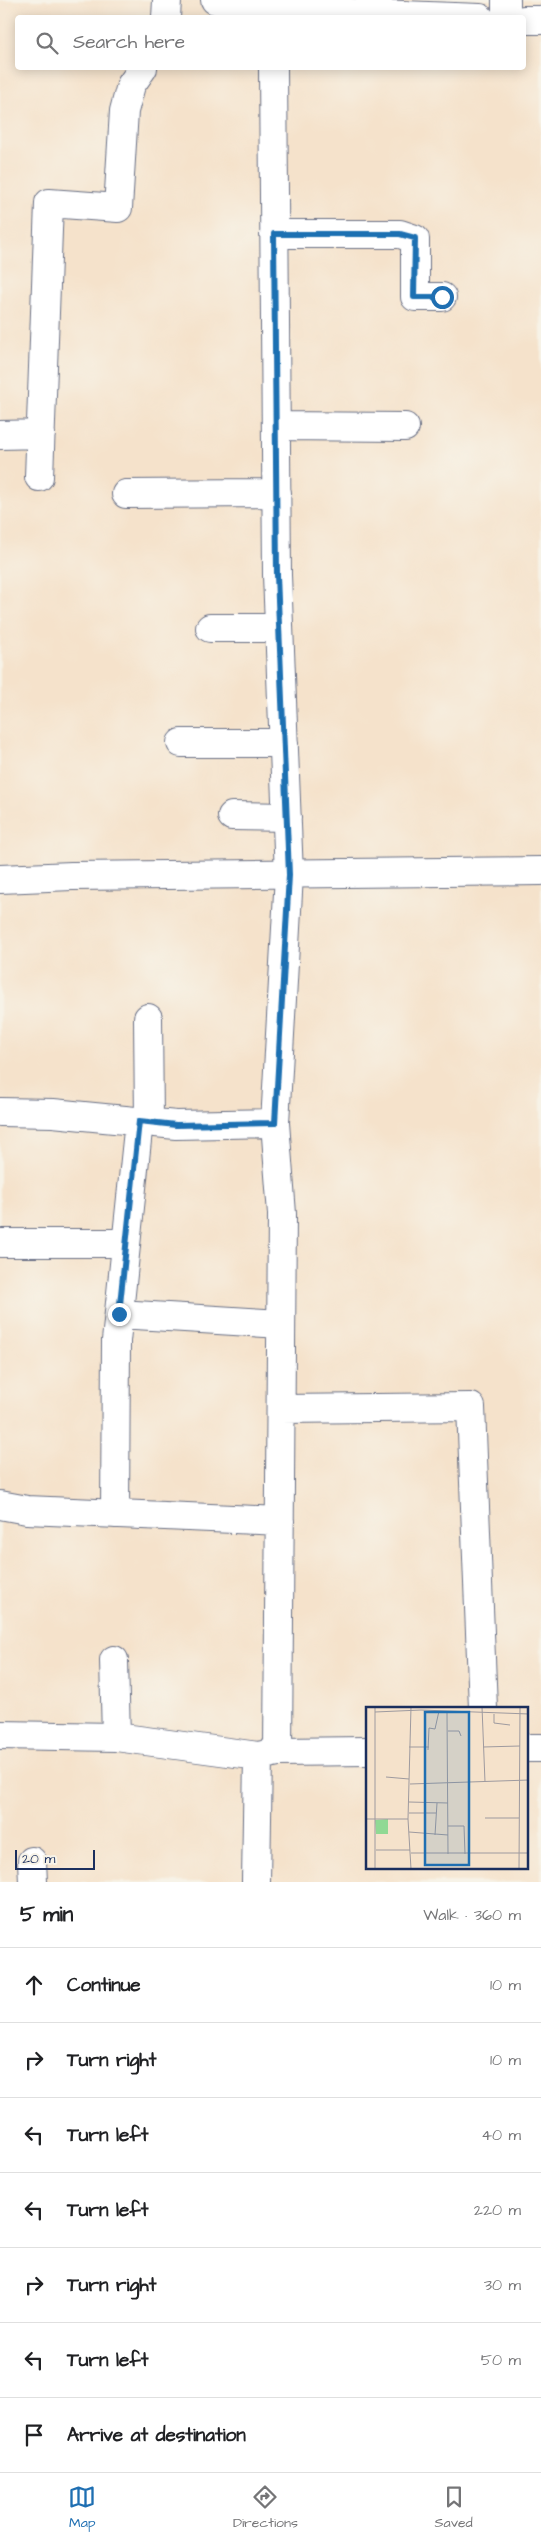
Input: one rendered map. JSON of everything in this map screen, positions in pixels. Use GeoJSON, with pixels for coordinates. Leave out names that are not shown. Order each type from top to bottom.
{"type":"FeatureCollection","features":[{"type":"Feature","properties":{"kind":"street"},"geometry":{"type":"LineString","coordinates":[[166,0],[166,15]]}},
{"type":"Feature","properties":{"kind":"street"},"geometry":{"type":"LineString","coordinates":[[215,0],[272,14],[324,15]]}},
{"type":"Feature","properties":{"kind":"street"},"geometry":{"type":"LineString","coordinates":[[506,0],[506,15]]}},
{"type":"Feature","properties":{"kind":"street"},"geometry":{"type":"LineString","coordinates":[[526,20],[541,20]]}},
{"type":"Feature","properties":{"kind":"street"},"geometry":{"type":"LineString","coordinates":[[39,477],[49,203],[118,208],[124,111],[131,85],[142,70]]}},
{"type":"Feature","properties":{"kind":"street"},"geometry":{"type":"LineString","coordinates":[[256,1882],[268,1754],[280,1521],[282,1214],[275,1123],[289,875],[276,493],[272,70]]}},
{"type":"Feature","properties":{"kind":"street"},"geometry":{"type":"LineString","coordinates":[[274,234],[400,234],[415,238],[414,297],[442,297]]}},
{"type":"Feature","properties":{"kind":"street"},"geometry":{"type":"LineString","coordinates":[[276,426],[404,427]]}},
{"type":"Feature","properties":{"kind":"street"},"geometry":{"type":"LineString","coordinates":[[0,435],[41,434]]}},
{"type":"Feature","properties":{"kind":"street"},"geometry":{"type":"LineString","coordinates":[[126,494],[276,493]]}},
{"type":"Feature","properties":{"kind":"street"},"geometry":{"type":"LineString","coordinates":[[210,628],[280,628]]}},
{"type":"Feature","properties":{"kind":"street"},"geometry":{"type":"LineString","coordinates":[[181,743],[284,743]]}},
{"type":"Feature","properties":{"kind":"street"},"geometry":{"type":"LineString","coordinates":[[232,816],[287,817]]}},
{"type":"Feature","properties":{"kind":"street"},"geometry":{"type":"LineString","coordinates":[[0,879],[72,876],[541,871]]}},
{"type":"Feature","properties":{"kind":"street"},"geometry":{"type":"LineString","coordinates":[[115,1514],[116,1341],[126,1244],[144,1122],[148,1018]]}},
{"type":"Feature","properties":{"kind":"street"},"geometry":{"type":"LineString","coordinates":[[0,1112],[53,1113],[176,1125],[275,1123]]}},
{"type":"Feature","properties":{"kind":"street"},"geometry":{"type":"LineString","coordinates":[[0,1245],[126,1244]]}},
{"type":"Feature","properties":{"kind":"street"},"geometry":{"type":"LineString","coordinates":[[119,1314],[281,1324]]}},
{"type":"Feature","properties":{"kind":"street"},"geometry":{"type":"LineString","coordinates":[[281,1409],[471,1407],[483,1707]]}},
{"type":"Feature","properties":{"kind":"street"},"geometry":{"type":"LineString","coordinates":[[0,1505],[27,1510],[280,1521]]}},
{"type":"Feature","properties":{"kind":"street"},"geometry":{"type":"LineString","coordinates":[[114,1660],[116,1737]]}},
{"type":"Feature","properties":{"kind":"street"},"geometry":{"type":"LineString","coordinates":[[0,1735],[116,1737],[268,1754],[366,1751]]}},
{"type":"Feature","properties":{"kind":"street"},"geometry":{"type":"LineString","coordinates":[[528,1748],[541,1748]]}},
{"type":"Feature","properties":{"kind":"route"},"geometry":{"type":"LineString","coordinates":[[119,1314],[139,1121],[176,1125],[275,1123],[289,875],[277,575],[274,234],[400,234],[415,238],[414,297],[442,297]]}}]}
